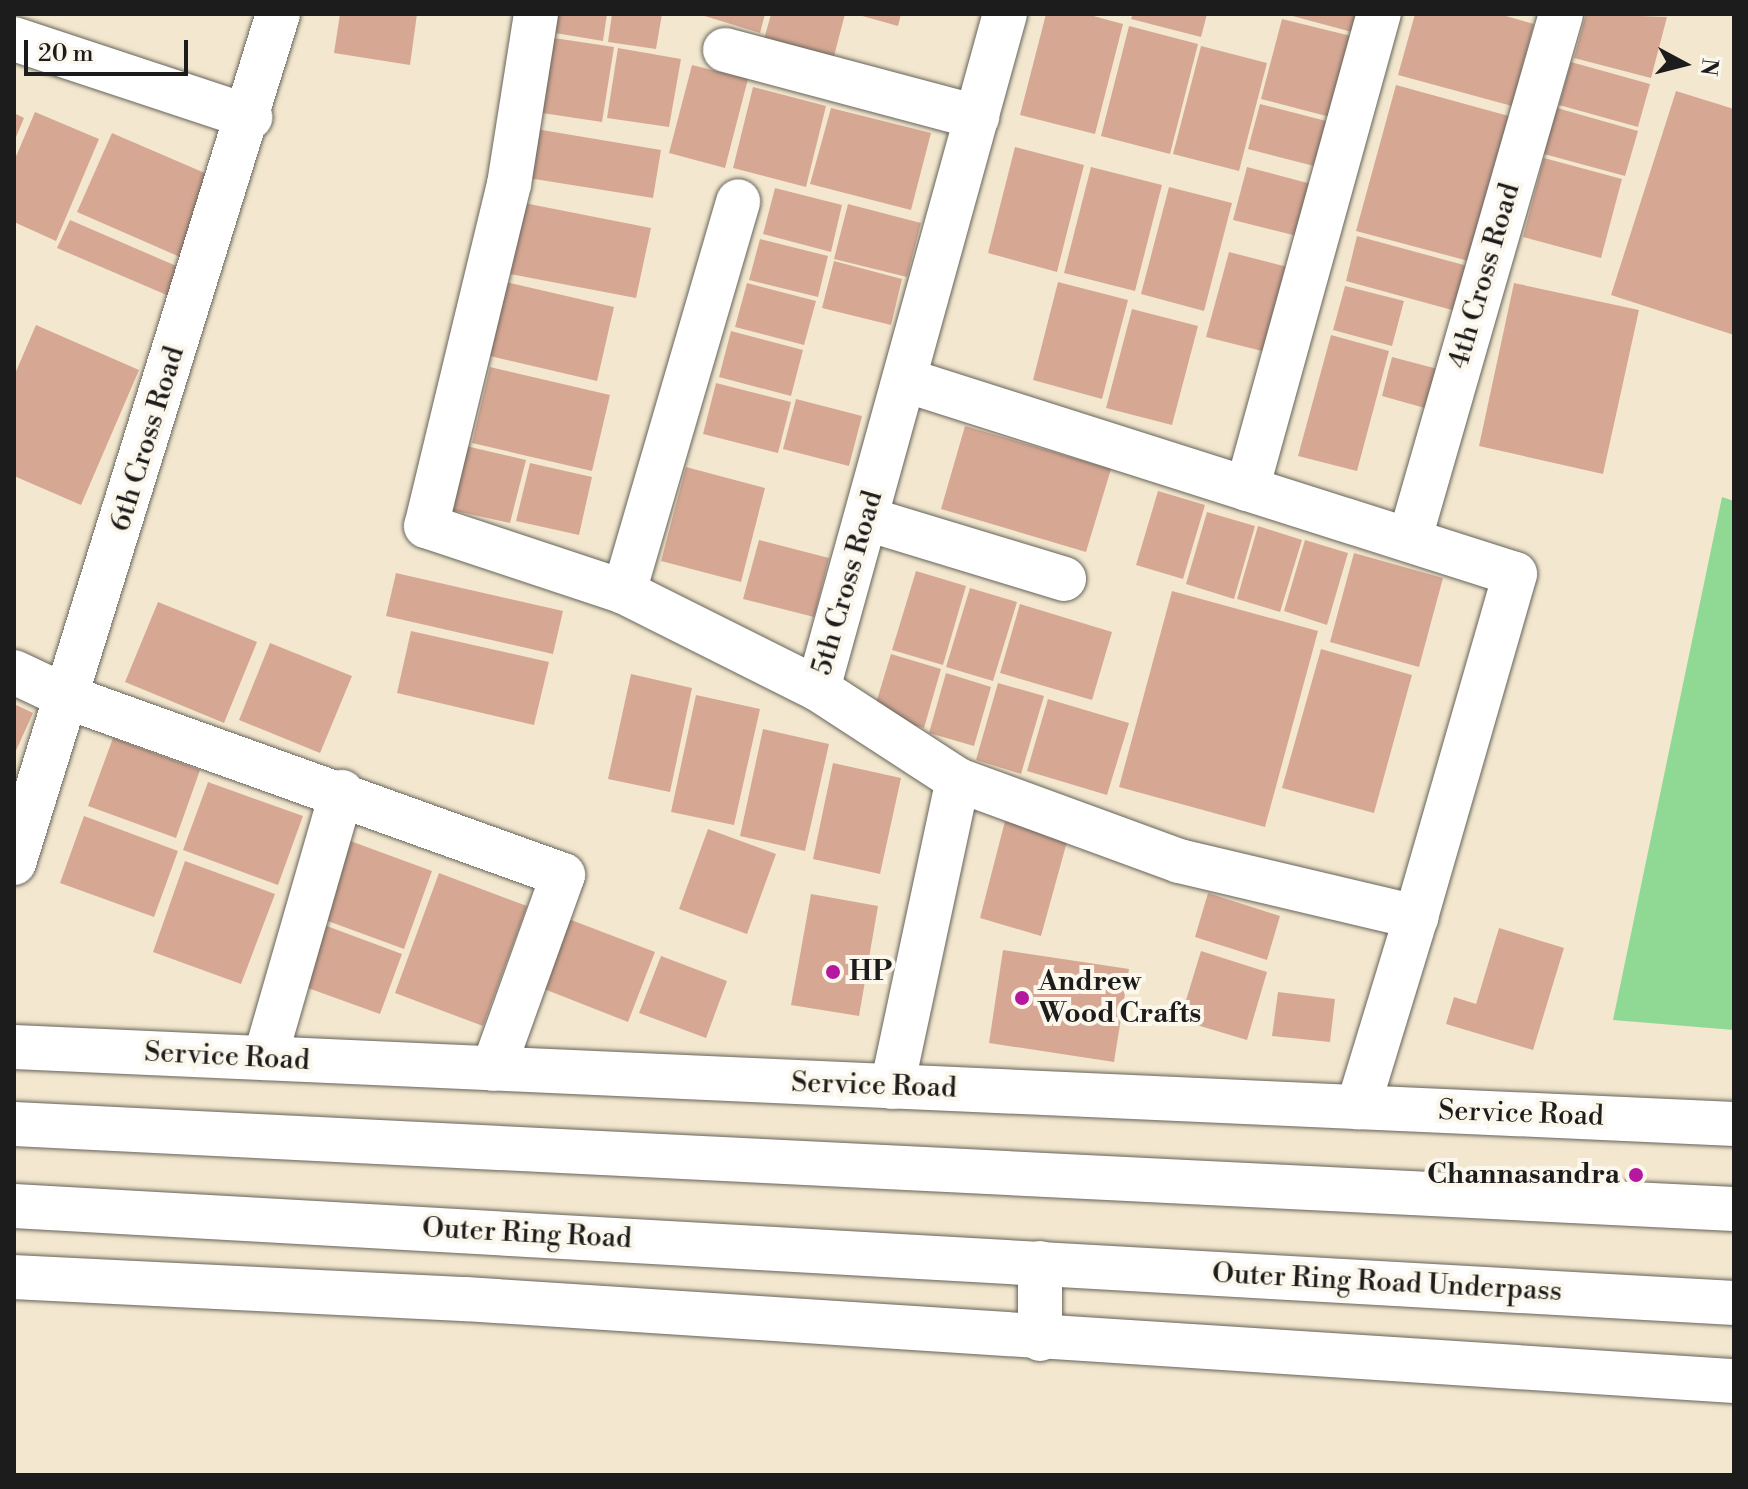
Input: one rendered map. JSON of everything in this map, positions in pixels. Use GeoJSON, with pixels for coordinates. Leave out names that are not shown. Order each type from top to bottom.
{"type":"FeatureCollection","features":[{"type":"Feature","properties":{"kind":"main road","name":"6th Cross Road"},"geometry":{"type":"LineString","coordinates":[[14,863],[250,117],[278,14]]}},
{"type":"Feature","properties":{"kind":"main road"},"geometry":{"type":"LineString","coordinates":[[536,14],[509,184],[426,526],[624,592],[818,689]]}},
{"type":"Feature","properties":{"kind":"main road","name":"5th Cross Road"},"geometry":{"type":"LineString","coordinates":[[1005,14],[818,689],[958,780],[1179,861],[1416,917]]}},
{"type":"Feature","properties":{"kind":"main road"},"geometry":{"type":"LineString","coordinates":[[1247,489],[1379,14]]}},
{"type":"Feature","properties":{"kind":"main road","name":"4th Cross Road"},"geometry":{"type":"LineString","coordinates":[[1410,538],[1561,14]]}},
{"type":"Feature","properties":{"kind":"main road"},"geometry":{"type":"LineString","coordinates":[[14,39],[250,117]]}},
{"type":"Feature","properties":{"kind":"main road"},"geometry":{"type":"LineString","coordinates":[[725,50],[977,117]]}},
{"type":"Feature","properties":{"kind":"main road"},"geometry":{"type":"LineString","coordinates":[[624,592],[738,201]]}},
{"type":"Feature","properties":{"kind":"main road"},"geometry":{"type":"LineString","coordinates":[[905,380],[1410,538],[1515,574],[1358,1107]]}},
{"type":"Feature","properties":{"kind":"main road"},"geometry":{"type":"LineString","coordinates":[[867,519],[1064,579]]}},
{"type":"Feature","properties":{"kind":"main road"},"geometry":{"type":"LineString","coordinates":[[14,672],[67,697],[342,792],[563,875],[493,1069]]}},
{"type":"Feature","properties":{"kind":"main road"},"geometry":{"type":"LineString","coordinates":[[892,1087],[958,780]]}},
{"type":"Feature","properties":{"kind":"main road"},"geometry":{"type":"LineString","coordinates":[[265,1058],[342,792]]}},
{"type":"Feature","properties":{"kind":"main road","name":"Service Road"},"geometry":{"type":"LineString","coordinates":[[14,1047],[1734,1124]]}},
{"type":"Feature","properties":{"kind":"main road"},"geometry":{"type":"LineString","coordinates":[[14,1124],[1734,1209]]}},
{"type":"Feature","properties":{"kind":"main road","name":"Outer Ring Road"},"geometry":{"type":"LineString","coordinates":[[14,1206],[1040,1263]]}},
{"type":"Feature","properties":{"kind":"main road"},"geometry":{"type":"LineString","coordinates":[[1040,1263],[1040,1339]]}},
{"type":"Feature","properties":{"kind":"main road","name":"Outer Ring Road Underpass"},"geometry":{"type":"LineString","coordinates":[[1040,1263],[1734,1303]]}},
{"type":"Feature","properties":{"kind":"main road"},"geometry":{"type":"LineString","coordinates":[[14,1277],[465,1299],[1040,1339],[1734,1381]]}},
{"type":"Feature","properties":{"kind":"green space"},"geometry":{"type":"Polygon","coordinates":[[[1722,497],[1734,501],[1734,1030],[1613,1020],[1722,497]]]}},
{"type":"Feature","properties":{"kind":"building"},"geometry":{"type":"Polygon","coordinates":[[[340,14],[417,14],[410,65],[334,53],[340,14]]]}},
{"type":"Feature","properties":{"kind":"building"},"geometry":{"type":"Polygon","coordinates":[[[558,14],[607,14],[603,41],[555,33],[558,14]]]}},
{"type":"Feature","properties":{"kind":"building"},"geometry":{"type":"Polygon","coordinates":[[[612,14],[662,14],[656,49],[608,42],[612,14]]]}},
{"type":"Feature","properties":{"kind":"building"},"geometry":{"type":"Polygon","coordinates":[[[698,14],[765,14],[760,33],[698,14]]]}},
{"type":"Feature","properties":{"kind":"building"},"geometry":{"type":"Polygon","coordinates":[[[771,14],[845,14],[833,60],[763,43],[771,14]]]}},
{"type":"Feature","properties":{"kind":"building"},"geometry":{"type":"Polygon","coordinates":[[[855,14],[901,14],[898,26],[855,14]]]}},
{"type":"Feature","properties":{"kind":"building"},"geometry":{"type":"Polygon","coordinates":[[[1046,14],[1086,14],[1123,24],[1095,134],[1020,115],[1046,14]]]}},
{"type":"Feature","properties":{"kind":"building"},"geometry":{"type":"Polygon","coordinates":[[[1133,14],[1207,14],[1201,37],[1131,19],[1133,14]]]}},
{"type":"Feature","properties":{"kind":"building"},"geometry":{"type":"Polygon","coordinates":[[[1285,14],[1357,14],[1352,32],[1285,14]]]}},
{"type":"Feature","properties":{"kind":"building"},"geometry":{"type":"Polygon","coordinates":[[[1415,14],[1499,14],[1534,24],[1512,106],[1398,75],[1415,14]]]}},
{"type":"Feature","properties":{"kind":"building"},"geometry":{"type":"Polygon","coordinates":[[[1586,14],[1667,17],[1651,78],[1574,58],[1586,14]]]}},
{"type":"Feature","properties":{"kind":"building"},"geometry":{"type":"Polygon","coordinates":[[[1282,19],[1351,36],[1330,117],[1261,99],[1282,19]]]}},
{"type":"Feature","properties":{"kind":"building"},"geometry":{"type":"Polygon","coordinates":[[[1129,26],[1198,44],[1170,154],[1101,136],[1129,26]]]}},
{"type":"Feature","properties":{"kind":"building"},"geometry":{"type":"Polygon","coordinates":[[[554,38],[614,47],[602,122],[542,113],[554,38]]]}},
{"type":"Feature","properties":{"kind":"building"},"geometry":{"type":"Polygon","coordinates":[[[1201,46],[1267,63],[1239,171],[1173,154],[1201,46]]]}},
{"type":"Feature","properties":{"kind":"building"},"geometry":{"type":"Polygon","coordinates":[[[618,48],[681,59],[669,127],[607,118],[618,48]]]}},
{"type":"Feature","properties":{"kind":"building"},"geometry":{"type":"Polygon","coordinates":[[[1571,62],[1650,84],[1638,127],[1559,105],[1571,62]]]}},
{"type":"Feature","properties":{"kind":"building"},"geometry":{"type":"Polygon","coordinates":[[[692,65],[748,79],[725,168],[669,153],[692,65]]]}},
{"type":"Feature","properties":{"kind":"building"},"geometry":{"type":"Polygon","coordinates":[[[1396,85],[1516,118],[1476,263],[1356,231],[1396,85]]]}},
{"type":"Feature","properties":{"kind":"building"},"geometry":{"type":"Polygon","coordinates":[[[753,87],[826,106],[806,187],[733,168],[753,87]]]}},
{"type":"Feature","properties":{"kind":"building"},"geometry":{"type":"Polygon","coordinates":[[[1676,91],[1734,109],[1734,335],[1611,295],[1676,91]]]}},
{"type":"Feature","properties":{"kind":"building"},"geometry":{"type":"Polygon","coordinates":[[[1260,104],[1330,122],[1318,167],[1248,149],[1260,104]]]}},
{"type":"Feature","properties":{"kind":"building"},"geometry":{"type":"Polygon","coordinates":[[[831,108],[931,133],[911,210],[810,184],[831,108]]]}},
{"type":"Feature","properties":{"kind":"building"},"geometry":{"type":"Polygon","coordinates":[[[1557,108],[1638,131],[1625,176],[1544,154],[1557,108]]]}},
{"type":"Feature","properties":{"kind":"building"},"geometry":{"type":"Polygon","coordinates":[[[35,112],[99,139],[56,241],[14,222],[14,161],[35,112]]]}},
{"type":"Feature","properties":{"kind":"building"},"geometry":{"type":"Polygon","coordinates":[[[14,113],[24,118],[14,142],[14,113]]]}},
{"type":"Feature","properties":{"kind":"building"},"geometry":{"type":"Polygon","coordinates":[[[536,129],[661,150],[653,198],[528,178],[536,129]]]}},
{"type":"Feature","properties":{"kind":"building"},"geometry":{"type":"Polygon","coordinates":[[[112,133],[214,177],[180,257],[77,212],[112,133]]]}},
{"type":"Feature","properties":{"kind":"building"},"geometry":{"type":"Polygon","coordinates":[[[1015,147],[1084,165],[1057,272],[988,253],[1015,147]]]}},
{"type":"Feature","properties":{"kind":"building"},"geometry":{"type":"Polygon","coordinates":[[[1544,158],[1622,179],[1601,258],[1523,237],[1544,158]]]}},
{"type":"Feature","properties":{"kind":"building"},"geometry":{"type":"Polygon","coordinates":[[[1091,167],[1162,185],[1135,291],[1064,273],[1091,167]]]}},
{"type":"Feature","properties":{"kind":"building"},"geometry":{"type":"Polygon","coordinates":[[[1247,167],[1315,185],[1301,237],[1233,220],[1247,167]]]}},
{"type":"Feature","properties":{"kind":"building"},"geometry":{"type":"Polygon","coordinates":[[[1169,187],[1232,203],[1204,311],[1141,294],[1169,187]]]}},
{"type":"Feature","properties":{"kind":"building"},"geometry":{"type":"Polygon","coordinates":[[[775,188],[842,205],[831,252],[763,234],[775,188]]]}},
{"type":"Feature","properties":{"kind":"building"},"geometry":{"type":"Polygon","coordinates":[[[524,203],[651,228],[636,298],[510,274],[524,203]]]}},
{"type":"Feature","properties":{"kind":"building"},"geometry":{"type":"Polygon","coordinates":[[[848,204],[921,223],[907,277],[834,259],[848,204]]]}},
{"type":"Feature","properties":{"kind":"building"},"geometry":{"type":"Polygon","coordinates":[[[70,220],[181,268],[169,296],[57,248],[70,220]]]}},
{"type":"Feature","properties":{"kind":"building"},"geometry":{"type":"Polygon","coordinates":[[[1357,236],[1475,268],[1463,313],[1346,281],[1357,236]]]}},
{"type":"Feature","properties":{"kind":"building"},"geometry":{"type":"Polygon","coordinates":[[[760,239],[828,256],[818,297],[749,280],[760,239]]]}},
{"type":"Feature","properties":{"kind":"building"},"geometry":{"type":"Polygon","coordinates":[[[1229,252],[1291,268],[1270,353],[1206,337],[1229,252]]]}},
{"type":"Feature","properties":{"kind":"building"},"geometry":{"type":"Polygon","coordinates":[[[834,261],[902,279],[891,325],[822,308],[834,261]]]}},
{"type":"Feature","properties":{"kind":"building"},"geometry":{"type":"Polygon","coordinates":[[[506,282],[614,307],[597,381],[490,356],[506,282]]]}},
{"type":"Feature","properties":{"kind":"building"},"geometry":{"type":"Polygon","coordinates":[[[1058,282],[1128,300],[1102,399],[1033,380],[1058,282]]]}},
{"type":"Feature","properties":{"kind":"building"},"geometry":{"type":"Polygon","coordinates":[[[747,283],[816,301],[804,345],[735,327],[747,283]]]}},
{"type":"Feature","properties":{"kind":"building"},"geometry":{"type":"Polygon","coordinates":[[[1514,283],[1639,310],[1603,474],[1479,446],[1514,283]]]}},
{"type":"Feature","properties":{"kind":"building"},"geometry":{"type":"Polygon","coordinates":[[[1345,286],[1404,301],[1392,346],[1333,330],[1345,286]]]}},
{"type":"Feature","properties":{"kind":"building"},"geometry":{"type":"Polygon","coordinates":[[[1132,309],[1198,326],[1172,425],[1106,408],[1132,309]]]}},
{"type":"Feature","properties":{"kind":"building"},"geometry":{"type":"Polygon","coordinates":[[[36,325],[139,370],[81,505],[14,476],[14,376],[36,325]]]}},
{"type":"Feature","properties":{"kind":"building"},"geometry":{"type":"Polygon","coordinates":[[[731,331],[803,350],[791,396],[719,377],[731,331]]]}},
{"type":"Feature","properties":{"kind":"building"},"geometry":{"type":"Polygon","coordinates":[[[1331,335],[1389,351],[1357,471],[1298,456],[1331,335]]]}},
{"type":"Feature","properties":{"kind":"building"},"geometry":{"type":"Polygon","coordinates":[[[1392,357],[1449,372],[1439,412],[1382,396],[1392,357]]]}},
{"type":"Feature","properties":{"kind":"building"},"geometry":{"type":"Polygon","coordinates":[[[490,367],[610,395],[592,471],[472,443],[490,367]]]}},
{"type":"Feature","properties":{"kind":"building"},"geometry":{"type":"Polygon","coordinates":[[[716,383],[791,402],[778,453],[703,434],[716,383]]]}},
{"type":"Feature","properties":{"kind":"building"},"geometry":{"type":"Polygon","coordinates":[[[796,399],[862,416],[849,466],[783,449],[796,399]]]}},
{"type":"Feature","properties":{"kind":"building"},"geometry":{"type":"Polygon","coordinates":[[[965,426],[1111,469],[1086,552],[941,509],[965,426]]]}},
{"type":"Feature","properties":{"kind":"building"},"geometry":{"type":"Polygon","coordinates":[[[466,446],[526,460],[510,523],[451,510],[466,446]]]}},
{"type":"Feature","properties":{"kind":"building"},"geometry":{"type":"Polygon","coordinates":[[[530,463],[592,477],[579,535],[516,521],[530,463]]]}},
{"type":"Feature","properties":{"kind":"building"},"geometry":{"type":"Polygon","coordinates":[[[686,467],[765,488],[741,582],[661,561],[686,467]]]}},
{"type":"Feature","properties":{"kind":"building"},"geometry":{"type":"Polygon","coordinates":[[[1158,491],[1205,505],[1183,579],[1136,565],[1158,491]]]}},
{"type":"Feature","properties":{"kind":"building"},"geometry":{"type":"Polygon","coordinates":[[[1207,512],[1255,526],[1234,599],[1186,584],[1207,512]]]}},
{"type":"Feature","properties":{"kind":"building"},"geometry":{"type":"Polygon","coordinates":[[[1258,526],[1302,540],[1280,612],[1237,599],[1258,526]]]}},
{"type":"Feature","properties":{"kind":"building"},"geometry":{"type":"Polygon","coordinates":[[[759,540],[829,558],[814,617],[743,599],[759,540]]]}},
{"type":"Feature","properties":{"kind":"building"},"geometry":{"type":"Polygon","coordinates":[[[1305,540],[1348,553],[1327,625],[1284,611],[1305,540]]]}},
{"type":"Feature","properties":{"kind":"building"},"geometry":{"type":"Polygon","coordinates":[[[1354,553],[1443,578],[1419,667],[1330,642],[1354,553]]]}},
{"type":"Feature","properties":{"kind":"building"},"geometry":{"type":"Polygon","coordinates":[[[916,571],[966,586],[943,665],[892,650],[916,571]]]}},
{"type":"Feature","properties":{"kind":"building"},"geometry":{"type":"Polygon","coordinates":[[[396,573],[563,611],[553,654],[386,616],[396,573]]]}},
{"type":"Feature","properties":{"kind":"building"},"geometry":{"type":"Polygon","coordinates":[[[970,588],[1017,602],[993,681],[946,667],[970,588]]]}},
{"type":"Feature","properties":{"kind":"building"},"geometry":{"type":"Polygon","coordinates":[[[1172,591],[1318,631],[1265,827],[1119,787],[1172,591]]]}},
{"type":"Feature","properties":{"kind":"building"},"geometry":{"type":"Polygon","coordinates":[[[158,602],[257,642],[224,723],[125,682],[158,602]]]}},
{"type":"Feature","properties":{"kind":"building"},"geometry":{"type":"Polygon","coordinates":[[[1020,604],[1112,632],[1092,700],[1000,673],[1020,604]]]}},
{"type":"Feature","properties":{"kind":"building"},"geometry":{"type":"Polygon","coordinates":[[[411,631],[549,662],[534,725],[397,693],[411,631]]]}},
{"type":"Feature","properties":{"kind":"building"},"geometry":{"type":"Polygon","coordinates":[[[270,643],[352,676],[320,753],[239,720],[270,643]]]}},
{"type":"Feature","properties":{"kind":"building"},"geometry":{"type":"Polygon","coordinates":[[[1321,649],[1412,675],[1374,813],[1282,788],[1321,649]]]}},
{"type":"Feature","properties":{"kind":"building"},"geometry":{"type":"Polygon","coordinates":[[[891,654],[941,669],[924,728],[873,713],[891,654]]]}},
{"type":"Feature","properties":{"kind":"building"},"geometry":{"type":"Polygon","coordinates":[[[946,673],[991,687],[974,746],[929,733],[946,673]]]}},
{"type":"Feature","properties":{"kind":"building"},"geometry":{"type":"Polygon","coordinates":[[[631,674],[692,688],[670,792],[608,779],[631,674]]]}},
{"type":"Feature","properties":{"kind":"building"},"geometry":{"type":"Polygon","coordinates":[[[998,683],[1044,696],[1021,774],[976,760],[998,683]]]}},
{"type":"Feature","properties":{"kind":"building"},"geometry":{"type":"Polygon","coordinates":[[[696,695],[760,709],[734,825],[671,812],[696,695]]]}},
{"type":"Feature","properties":{"kind":"building"},"geometry":{"type":"Polygon","coordinates":[[[1048,699],[1129,723],[1107,795],[1027,771],[1048,699]]]}},
{"type":"Feature","properties":{"kind":"building"},"geometry":{"type":"Polygon","coordinates":[[[14,704],[33,713],[14,755],[14,704]]]}},
{"type":"Feature","properties":{"kind":"building"},"geometry":{"type":"Polygon","coordinates":[[[763,729],[829,744],[805,851],[740,836],[763,729]]]}},
{"type":"Feature","properties":{"kind":"building"},"geometry":{"type":"Polygon","coordinates":[[[113,738],[200,770],[176,838],[88,806],[113,738]]]}},
{"type":"Feature","properties":{"kind":"building"},"geometry":{"type":"Polygon","coordinates":[[[833,763],[901,778],[880,874],[813,859],[833,763]]]}},
{"type":"Feature","properties":{"kind":"building"},"geometry":{"type":"Polygon","coordinates":[[[208,782],[303,816],[278,885],[183,850],[208,782]]]}},
{"type":"Feature","properties":{"kind":"building"},"geometry":{"type":"Polygon","coordinates":[[[84,816],[178,851],[154,917],[60,883],[84,816]]]}},
{"type":"Feature","properties":{"kind":"building"},"geometry":{"type":"Polygon","coordinates":[[[1005,821],[1068,838],[1041,936],[980,918],[1005,821]]]}},
{"type":"Feature","properties":{"kind":"building"},"geometry":{"type":"Polygon","coordinates":[[[708,829],[776,854],[747,934],[679,909],[708,829]]]}},
{"type":"Feature","properties":{"kind":"building"},"geometry":{"type":"Polygon","coordinates":[[[345,839],[432,871],[404,949],[317,917],[345,839]]]}},
{"type":"Feature","properties":{"kind":"building"},"geometry":{"type":"Polygon","coordinates":[[[185,861],[275,894],[241,984],[153,952],[185,861]]]}},
{"type":"Feature","properties":{"kind":"building"},"geometry":{"type":"Polygon","coordinates":[[[439,873],[527,906],[483,1026],[395,993],[439,873]]]}},
{"type":"Feature","properties":{"kind":"building"},"geometry":{"type":"Polygon","coordinates":[[[1208,893],[1280,916],[1267,960],[1195,937],[1208,893]]]}},
{"type":"Feature","properties":{"kind":"building"},"geometry":{"type":"Polygon","coordinates":[[[811,894],[878,906],[859,1016],[791,1005],[811,894]]]}},
{"type":"Feature","properties":{"kind":"building"},"geometry":{"type":"Polygon","coordinates":[[[566,918],[655,952],[628,1022],[539,987],[566,918]]]}},
{"type":"Feature","properties":{"kind":"building"},"geometry":{"type":"Polygon","coordinates":[[[316,922],[402,954],[380,1014],[294,983],[316,922]]]}},
{"type":"Feature","properties":{"kind":"building"},"geometry":{"type":"Polygon","coordinates":[[[1499,928],[1564,948],[1533,1050],[1446,1024],[1454,997],[1476,1004],[1499,928]]]}},
{"type":"Feature","properties":{"kind":"building"},"geometry":{"type":"Polygon","coordinates":[[[1003,950],[1129,969],[1114,1062],[989,1043],[1003,950]]]}},
{"type":"Feature","properties":{"kind":"building"},"geometry":{"type":"Polygon","coordinates":[[[1201,951],[1267,972],[1247,1040],[1180,1020],[1201,951]]]}},
{"type":"Feature","properties":{"kind":"building"},"geometry":{"type":"Polygon","coordinates":[[[661,956],[727,981],[706,1038],[639,1013],[661,956]]]}},
{"type":"Feature","properties":{"kind":"building"},"geometry":{"type":"Polygon","coordinates":[[[1278,992],[1335,999],[1330,1042],[1272,1036],[1278,992]]]}},
{"type":"Feature","properties":{"kind":"place","name":"HP"},"geometry":{"type":"Point","coordinates":[833,972]}},
{"type":"Feature","properties":{"kind":"place","name":"Andrew Wood Crafts"},"geometry":{"type":"Point","coordinates":[1022,998]}},
{"type":"Feature","properties":{"kind":"place","name":"Channasandra"},"geometry":{"type":"Point","coordinates":[1636,1175]}}]}
